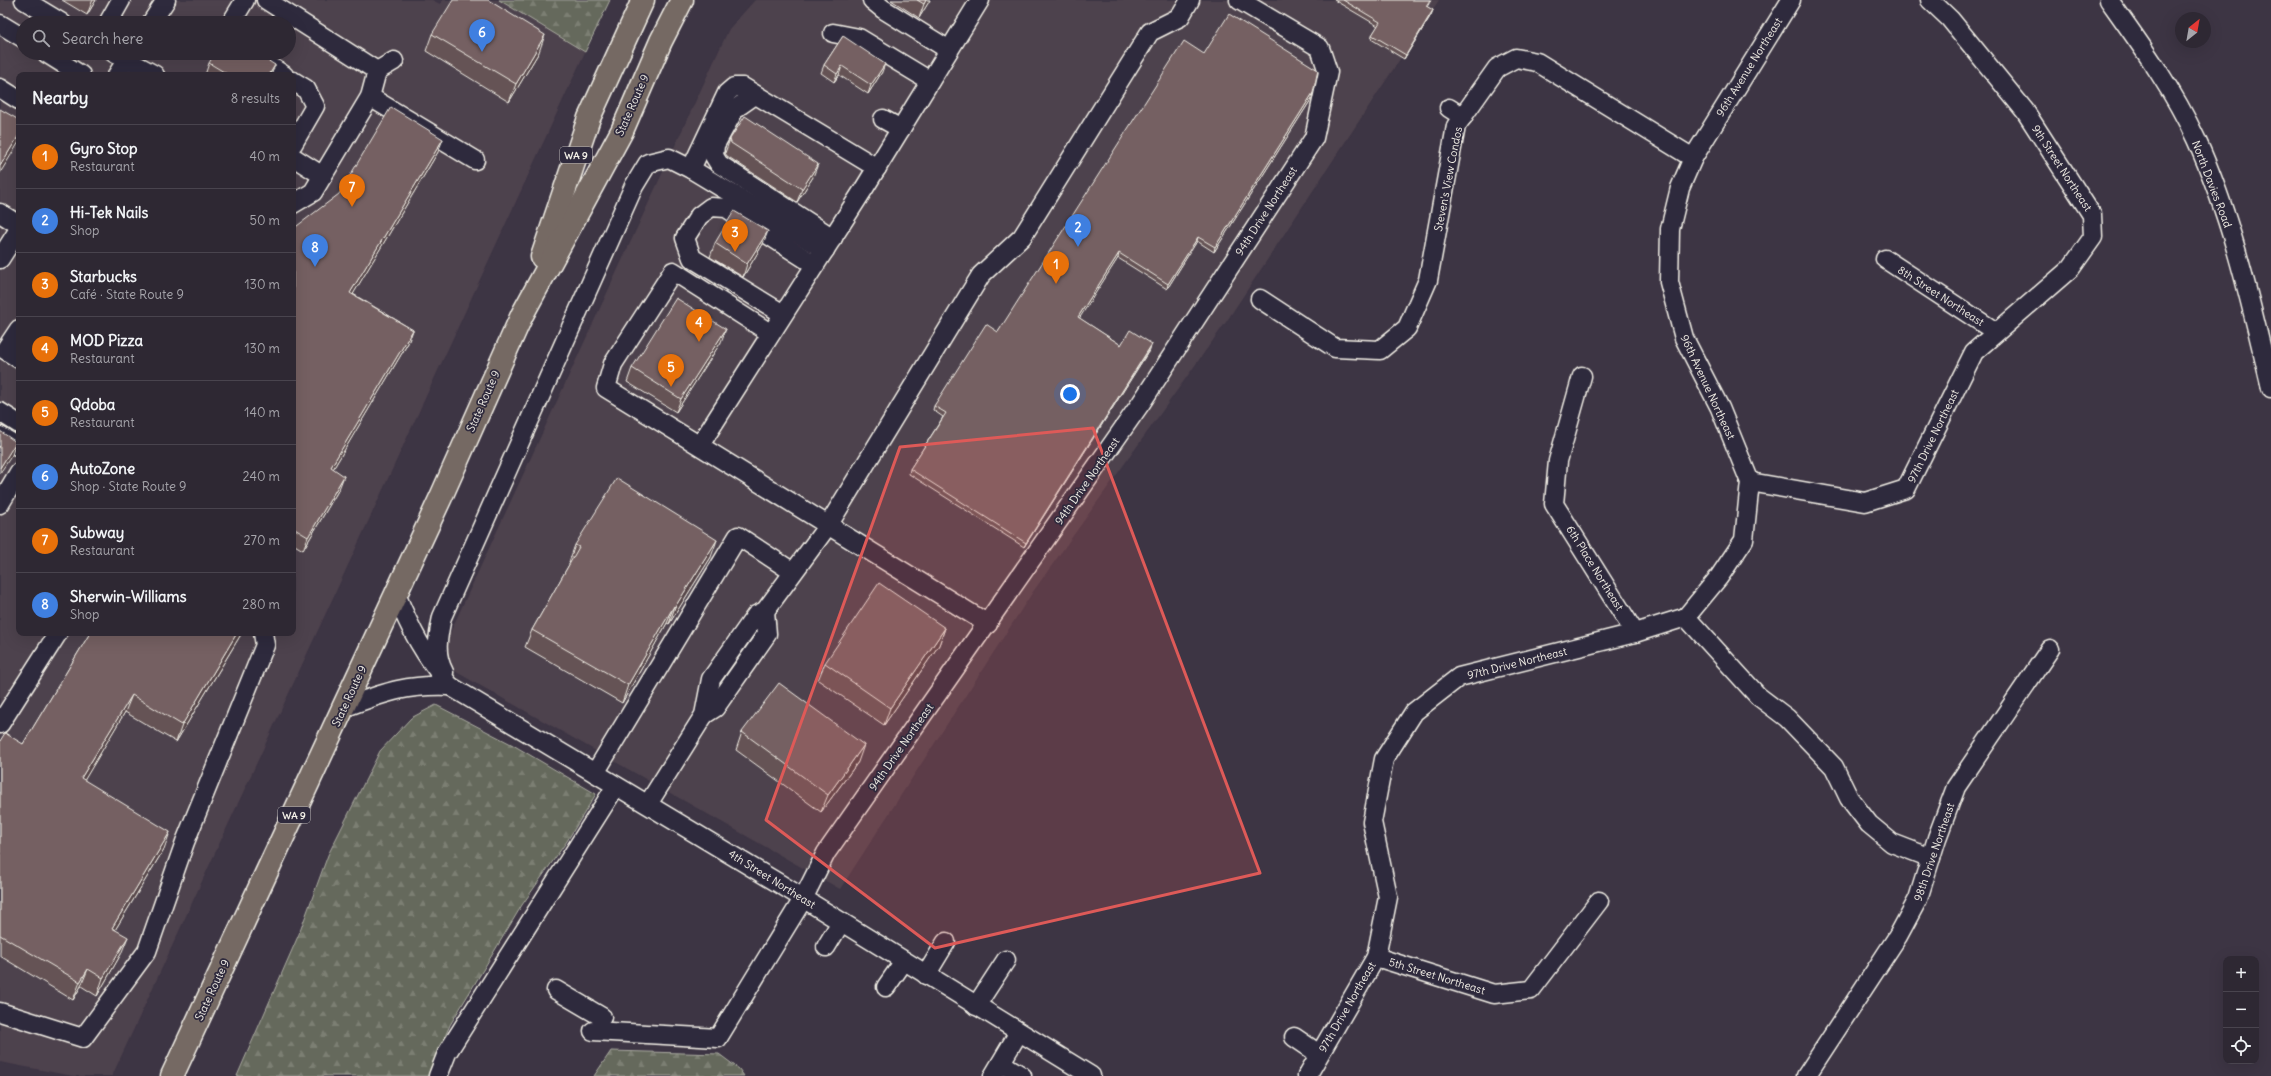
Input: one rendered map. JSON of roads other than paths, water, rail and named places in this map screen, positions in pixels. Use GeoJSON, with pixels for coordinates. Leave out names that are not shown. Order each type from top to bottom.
{"type":"FeatureCollection","features":[{"type":"Feature","properties":{"kind":"main road","name":"State Route 9"},"geometry":{"type":"LineString","coordinates":[[522,314],[589,118],[643,0]]}},
{"type":"Feature","properties":{"kind":"main road","name":"State Route 9"},"geometry":{"type":"LineString","coordinates":[[172,1076],[396,594],[522,314],[622,131],[647,70],[682,0]]}},
{"type":"Feature","properties":{"kind":"main road"},"geometry":{"type":"LineString","coordinates":[[647,70],[698,0]]}},
{"type":"Feature","properties":{"kind":"street"},"geometry":{"type":"LineString","coordinates":[[24,0],[50,16]]}},
{"type":"Feature","properties":{"kind":"street"},"geometry":{"type":"LineString","coordinates":[[112,16],[121,0]]}},
{"type":"Feature","properties":{"kind":"street"},"geometry":{"type":"LineString","coordinates":[[156,16],[166,0]]}},
{"type":"Feature","properties":{"kind":"street"},"geometry":{"type":"LineString","coordinates":[[236,16],[246,0]]}},
{"type":"Feature","properties":{"kind":"street"},"geometry":{"type":"LineString","coordinates":[[266,0],[291,16]]}},
{"type":"Feature","properties":{"kind":"street"},"geometry":{"type":"LineString","coordinates":[[872,0],[883,9],[949,50]]}},
{"type":"Feature","properties":{"kind":"street"},"geometry":{"type":"LineString","coordinates":[[700,445],[877,168],[980,0]]}},
{"type":"Feature","properties":{"kind":"street"},"geometry":{"type":"LineString","coordinates":[[648,804],[704,714],[715,708],[767,634],[765,611],[829,524],[981,275],[1022,238],[1150,32],[1180,17],[1190,0]]}},
{"type":"Feature","properties":{"kind":"street","name":"94th Drive Northeast"},"geometry":{"type":"LineString","coordinates":[[556,990],[598,1024],[718,1038],[803,899],[826,853],[988,624],[1141,403],[1314,138],[1328,72],[1320,48],[1239,0]]}},
{"type":"Feature","properties":{"kind":"street","name":"96th Avenue Northeast"},"geometry":{"type":"LineString","coordinates":[[1686,617],[1719,577],[1744,540],[1750,482],[1720,408],[1684,338],[1668,282],[1670,229],[1680,188],[1693,158],[1791,0]]}},
{"type":"Feature","properties":{"kind":"street","name":"9th Street Northeast"},"geometry":{"type":"LineString","coordinates":[[1930,0],[1950,19],[2025,111],[2092,215],[2093,237],[2071,268],[1996,332]]}},
{"type":"Feature","properties":{"kind":"street","name":"North Davies Road"},"geometry":{"type":"LineString","coordinates":[[2109,0],[2158,69],[2196,139],[2222,203],[2244,278],[2271,388]]}},
{"type":"Feature","properties":{"kind":"street"},"geometry":{"type":"LineString","coordinates":[[296,19],[377,71]]}},
{"type":"Feature","properties":{"kind":"street"},"geometry":{"type":"LineString","coordinates":[[0,24],[16,34]]}},
{"type":"Feature","properties":{"kind":"street"},"geometry":{"type":"LineString","coordinates":[[833,33],[859,38],[930,81]]}},
{"type":"Feature","properties":{"kind":"street","name":"Steven's View Condos"},"geometry":{"type":"LineString","coordinates":[[1260,299],[1335,348],[1380,350],[1407,328],[1428,280],[1456,126],[1456,113],[1497,68],[1516,58],[1537,62],[1693,158]]}},
{"type":"Feature","properties":{"kind":"street"},"geometry":{"type":"LineString","coordinates":[[57,60],[76,72]]}},
{"type":"Feature","properties":{"kind":"street"},"geometry":{"type":"LineString","coordinates":[[118,72],[122,60]]}},
{"type":"Feature","properties":{"kind":"street"},"geometry":{"type":"LineString","coordinates":[[132,60],[150,72]]}},
{"type":"Feature","properties":{"kind":"street"},"geometry":{"type":"LineString","coordinates":[[261,60],[279,72]]}},
{"type":"Feature","properties":{"kind":"street"},"geometry":{"type":"LineString","coordinates":[[296,202],[313,192],[323,176],[370,97],[377,71],[394,61]]}},
{"type":"Feature","properties":{"kind":"street"},"geometry":{"type":"LineString","coordinates":[[296,83],[306,89],[315,106],[296,139]]}},
{"type":"Feature","properties":{"kind":"street"},"geometry":{"type":"LineString","coordinates":[[691,169],[727,93],[734,87],[743,87],[877,168]]}},
{"type":"Feature","properties":{"kind":"street"},"geometry":{"type":"LineString","coordinates":[[0,88],[16,98]]}},
{"type":"Feature","properties":{"kind":"street"},"geometry":{"type":"LineString","coordinates":[[755,94],[735,109],[714,146],[714,156],[719,164],[829,244]]}},
{"type":"Feature","properties":{"kind":"street"},"geometry":{"type":"LineString","coordinates":[[370,97],[475,160]]}},
{"type":"Feature","properties":{"kind":"street"},"geometry":{"type":"LineString","coordinates":[[884,119],[901,129]]}},
{"type":"Feature","properties":{"kind":"street"},"geometry":{"type":"LineString","coordinates":[[450,686],[437,655],[442,617],[634,186],[648,163],[669,158],[829,244]]}},
{"type":"Feature","properties":{"kind":"street"},"geometry":{"type":"LineString","coordinates":[[296,159],[323,176]]}},
{"type":"Feature","properties":{"kind":"street"},"geometry":{"type":"LineString","coordinates":[[783,314],[692,258],[685,238],[699,216],[711,207],[726,208],[815,265]]}},
{"type":"Feature","properties":{"kind":"street"},"geometry":{"type":"LineString","coordinates":[[0,213],[16,223]]}},
{"type":"Feature","properties":{"kind":"street"},"geometry":{"type":"LineString","coordinates":[[0,259],[16,234]]}},
{"type":"Feature","properties":{"kind":"street","name":"8th Street Northeast"},"geometry":{"type":"LineString","coordinates":[[1886,259],[1996,332]]}},
{"type":"Feature","properties":{"kind":"street"},"geometry":{"type":"LineString","coordinates":[[770,334],[673,271],[613,364],[606,388],[829,524],[988,624]]}},
{"type":"Feature","properties":{"kind":"street","name":"97th Drive Northeast"},"geometry":{"type":"LineString","coordinates":[[1750,482],[1865,502],[1906,489],[1974,352],[1996,332]]}},
{"type":"Feature","properties":{"kind":"street"},"geometry":{"type":"LineString","coordinates":[[16,334],[5,350],[16,357]]}},
{"type":"Feature","properties":{"kind":"street","name":"6th Place Northeast"},"geometry":{"type":"LineString","coordinates":[[1582,376],[1558,462],[1554,504],[1635,633]]}},
{"type":"Feature","properties":{"kind":"street"},"geometry":{"type":"LineString","coordinates":[[0,412],[16,422]]}},
{"type":"Feature","properties":{"kind":"street"},"geometry":{"type":"LineString","coordinates":[[0,436],[16,445]]}},
{"type":"Feature","properties":{"kind":"street"},"geometry":{"type":"LineString","coordinates":[[0,504],[16,477]]}},
{"type":"Feature","properties":{"kind":"street"},"geometry":{"type":"LineString","coordinates":[[595,773],[738,536],[793,572]]}},
{"type":"Feature","properties":{"kind":"street"},"geometry":{"type":"LineString","coordinates":[[396,594],[411,631],[424,653],[450,686]]}},
{"type":"Feature","properties":{"kind":"street"},"geometry":{"type":"LineString","coordinates":[[1686,617],[1758,696],[1787,718],[1834,767],[1849,798],[1869,824],[1892,843],[1931,858]]}},
{"type":"Feature","properties":{"kind":"street","name":"97th Drive Northeast"},"geometry":{"type":"LineString","coordinates":[[1307,1076],[1376,957],[1388,897],[1372,822],[1384,759],[1414,712],[1459,677],[1635,633],[1686,617]]}},
{"type":"Feature","properties":{"kind":"street"},"geometry":{"type":"LineString","coordinates":[[0,724],[56,636]]}},
{"type":"Feature","properties":{"kind":"street"},"geometry":{"type":"LineString","coordinates":[[0,1012],[83,1038],[147,951],[185,842],[265,645],[264,636]]}},
{"type":"Feature","properties":{"kind":"street","name":"98th Drive Northeast"},"geometry":{"type":"LineString","coordinates":[[1806,1076],[1898,936],[1918,899],[1956,787],[2050,649]]}},
{"type":"Feature","properties":{"kind":"street"},"geometry":{"type":"LineString","coordinates":[[343,708],[399,688],[427,685],[450,686]]}},
{"type":"Feature","properties":{"kind":"street","name":"4th Street Northeast"},"geometry":{"type":"LineString","coordinates":[[450,686],[648,804],[1091,1076]]}},
{"type":"Feature","properties":{"kind":"street"},"geometry":{"type":"LineString","coordinates":[[438,1076],[447,1053],[616,786]]}},
{"type":"Feature","properties":{"kind":"street","name":"5th Street Northeast"},"geometry":{"type":"LineString","coordinates":[[1376,957],[1494,994],[1530,990],[1599,901]]}},
{"type":"Feature","properties":{"kind":"street"},"geometry":{"type":"LineString","coordinates":[[826,947],[841,922]]}},
{"type":"Feature","properties":{"kind":"street"},"geometry":{"type":"LineString","coordinates":[[926,975],[946,942]]}},
{"type":"Feature","properties":{"kind":"street"},"geometry":{"type":"LineString","coordinates":[[976,1006],[1006,960]]}},
{"type":"Feature","properties":{"kind":"street"},"geometry":{"type":"LineString","coordinates":[[886,987],[904,961]]}},
{"type":"Feature","properties":{"kind":"street"},"geometry":{"type":"LineString","coordinates":[[1019,1032],[997,1069],[1022,1076]]}},
{"type":"Feature","properties":{"kind":"street"},"geometry":{"type":"LineString","coordinates":[[1294,1037],[1319,1054]]}},
{"type":"Feature","properties":{"kind":"place","name":"AutoZone"},"geometry":{"type":"Point","coordinates":[482,52]}},
{"type":"Feature","properties":{"kind":"place","name":"Subway"},"geometry":{"type":"Point","coordinates":[352,207]}},
{"type":"Feature","properties":{"kind":"place","name":"Hi-Tek Nails"},"geometry":{"type":"Point","coordinates":[1078,247]}},
{"type":"Feature","properties":{"kind":"place","name":"Starbucks"},"geometry":{"type":"Point","coordinates":[735,252]}},
{"type":"Feature","properties":{"kind":"place","name":"Sherwin-Williams"},"geometry":{"type":"Point","coordinates":[315,267]}},
{"type":"Feature","properties":{"kind":"place","name":"Gyro Stop"},"geometry":{"type":"Point","coordinates":[1056,284]}},
{"type":"Feature","properties":{"kind":"place","name":"MOD Pizza"},"geometry":{"type":"Point","coordinates":[699,342]}},
{"type":"Feature","properties":{"kind":"place","name":"Qdoba"},"geometry":{"type":"Point","coordinates":[671,387]}}]}
